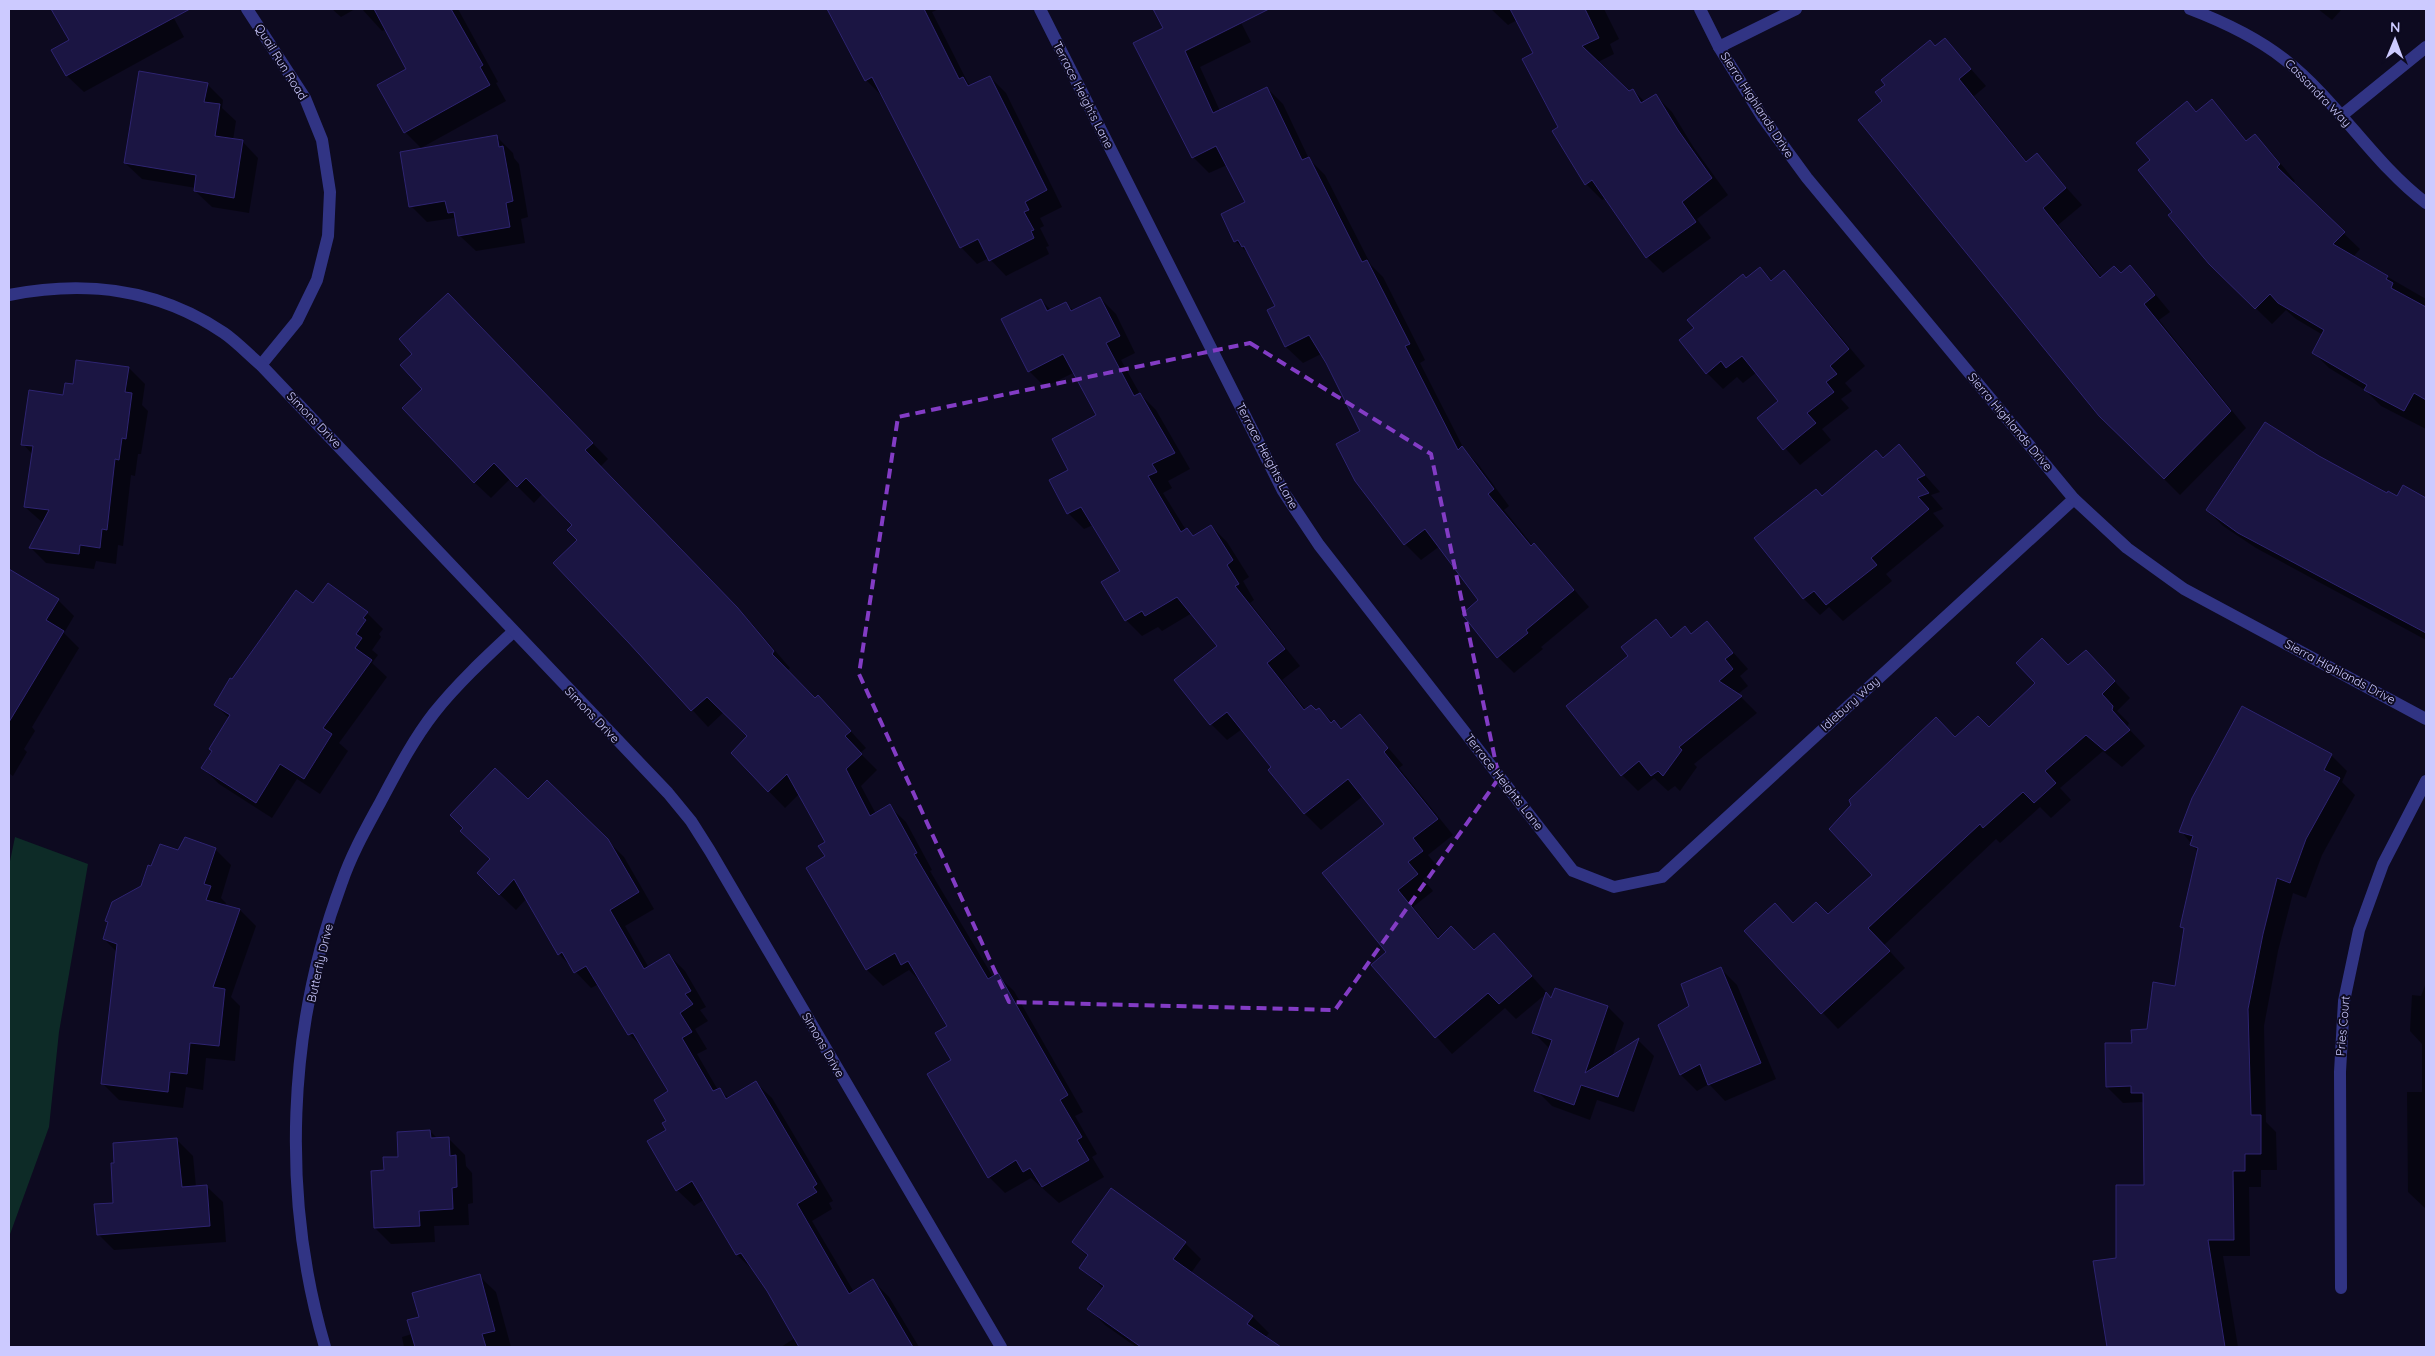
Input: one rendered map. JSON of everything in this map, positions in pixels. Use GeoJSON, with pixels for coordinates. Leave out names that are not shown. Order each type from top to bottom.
{"type":"FeatureCollection","features":[{"type":"Feature","properties":{"kind":"street","name":"Quail Run Road"},"geometry":{"type":"LineString","coordinates":[[248,9],[305,98],[322,140],[330,192],[328,236],[317,280],[297,321],[261,365]]}},
{"type":"Feature","properties":{"kind":"street","name":"Terrace Heights Lane"},"geometry":{"type":"LineString","coordinates":[[1040,9],[1283,491],[1319,545],[1573,871],[1614,887]]}},
{"type":"Feature","properties":{"kind":"street","name":"Sierra Highlands Drive"},"geometry":{"type":"LineString","coordinates":[[1700,9],[1719,47],[1763,118],[1807,178],[2074,499],[2127,548],[2184,589],[2426,718]]}},
{"type":"Feature","properties":{"kind":"street"},"geometry":{"type":"LineString","coordinates":[[1719,47],[1796,9]]}},
{"type":"Feature","properties":{"kind":"street","name":"Cassandra Way"},"geometry":{"type":"LineString","coordinates":[[2190,9],[2242,31],[2300,72],[2386,168],[2426,203]]}},
{"type":"Feature","properties":{"kind":"street"},"geometry":{"type":"LineString","coordinates":[[2341,116],[2426,46]]}},
{"type":"Feature","properties":{"kind":"street","name":"Simons Drive"},"geometry":{"type":"LineString","coordinates":[[9,295],[81,286],[131,292],[179,307],[225,333],[261,365],[512,632],[668,793],[691,821],[1001,1347]]}},
{"type":"Feature","properties":{"kind":"street","name":"Idlebury Way"},"geometry":{"type":"LineString","coordinates":[[1614,887],[1662,877],[2074,499]]}},
{"type":"Feature","properties":{"kind":"street","name":"Butterfly Drive"},"geometry":{"type":"LineString","coordinates":[[325,1347],[311,1294],[298,1210],[295,1129],[301,1048],[327,928],[342,882],[359,842],[412,744],[434,713],[465,677],[512,632]]}},
{"type":"Feature","properties":{"kind":"street","name":"Pries Court"},"geometry":{"type":"LineString","coordinates":[[2341,1288],[2340,1072],[2344,1000],[2359,930],[2383,864],[2426,781]]}},
{"type":"Feature","properties":{"kind":"highlighted area"},"geometry":{"type":"Polygon","coordinates":[[[1250,343],[1431,454],[1499,778],[1335,1010],[1009,1002],[859,674],[898,417],[1250,343]]]}},
{"type":"Feature","properties":{"kind":"green space"},"geometry":{"type":"Polygon","coordinates":[[[15,837],[88,864],[59,1032],[49,1127],[9,1237],[9,866],[15,837]]]}},
{"type":"Feature","properties":{"kind":"building"},"geometry":{"type":"Polygon","coordinates":[[[51,9],[190,9],[66,76],[51,50],[69,40],[51,9]]]}},
{"type":"Feature","properties":{"kind":"building"},"geometry":{"type":"Polygon","coordinates":[[[374,9],[451,9],[483,65],[480,67],[490,85],[404,133],[377,85],[406,69],[374,9]]]}},
{"type":"Feature","properties":{"kind":"building"},"geometry":{"type":"Polygon","coordinates":[[[827,9],[924,9],[959,79],[963,77],[968,86],[990,76],[1047,190],[1025,202],[1029,210],[1024,212],[1034,230],[1031,231],[1034,238],[989,261],[978,239],[960,248],[872,77],[865,81],[827,9]]]}},
{"type":"Feature","properties":{"kind":"building"},"geometry":{"type":"Polygon","coordinates":[[[1153,9],[1269,9],[1185,51],[1213,113],[1267,87],[1302,160],[1309,157],[1362,262],[1367,260],[1410,344],[1405,346],[1458,450],[1462,446],[1494,489],[1488,494],[1531,546],[1534,543],[1574,590],[1526,630],[1528,633],[1497,658],[1462,614],[1478,600],[1425,529],[1404,545],[1355,481],[1336,444],[1360,431],[1326,363],[1309,335],[1285,347],[1267,310],[1275,306],[1244,246],[1242,247],[1238,240],[1234,242],[1221,214],[1245,202],[1216,146],[1192,158],[1133,43],[1163,28],[1153,9]]]}},
{"type":"Feature","properties":{"kind":"building"},"geometry":{"type":"Polygon","coordinates":[[[1510,9],[1585,9],[1599,38],[1582,46],[1629,91],[1633,89],[1641,103],[1656,94],[1678,130],[1712,178],[1682,202],[1696,222],[1646,258],[1592,180],[1585,185],[1552,131],[1558,127],[1522,59],[1533,53],[1510,9]]]}},
{"type":"Feature","properties":{"kind":"building"},"geometry":{"type":"Polygon","coordinates":[[[1945,38],[1971,69],[1959,79],[2026,162],[2037,153],[2066,188],[2043,208],[2100,278],[2114,266],[2121,273],[2130,265],[2155,295],[2144,304],[2231,411],[2164,479],[2099,416],[1858,120],[1882,101],[1875,92],[1885,85],[1881,80],[1930,40],[1935,46],[1945,38]]]}},
{"type":"Feature","properties":{"kind":"building"},"geometry":{"type":"Polygon","coordinates":[[[139,71],[208,83],[204,102],[220,104],[215,136],[243,140],[234,198],[194,191],[196,175],[124,163],[139,71]]]}},
{"type":"Feature","properties":{"kind":"building"},"geometry":{"type":"Polygon","coordinates":[[[2212,99],[2246,141],[2255,134],[2280,164],[2277,167],[2345,232],[2333,244],[2388,276],[2386,279],[2393,283],[2391,288],[2426,307],[2426,400],[2414,393],[2404,411],[2364,390],[2367,385],[2312,353],[2324,330],[2278,303],[2270,294],[2255,309],[2209,264],[2168,215],[2172,212],[2138,170],[2150,160],[2136,143],[2187,101],[2196,112],[2212,99]]]}},
{"type":"Feature","properties":{"kind":"building"},"geometry":{"type":"Polygon","coordinates":[[[497,135],[499,147],[503,146],[513,201],[506,203],[510,227],[458,236],[454,212],[448,213],[445,201],[409,207],[400,152],[497,135]]]}},
{"type":"Feature","properties":{"kind":"building"},"geometry":{"type":"Polygon","coordinates":[[[1760,267],[1771,281],[1784,270],[1849,349],[1830,366],[1837,374],[1826,382],[1834,392],[1807,413],[1816,423],[1783,450],[1757,418],[1778,401],[1742,356],[1726,368],[1721,361],[1706,374],[1679,340],[1694,328],[1687,320],[1743,274],[1746,278],[1760,267]]]}},
{"type":"Feature","properties":{"kind":"building"},"geometry":{"type":"Polygon","coordinates":[[[448,293],[593,443],[585,450],[737,607],[774,651],[772,654],[815,698],[818,695],[851,731],[845,736],[862,754],[846,769],[870,816],[890,804],[917,853],[914,854],[988,979],[998,973],[1068,1095],[1060,1100],[1082,1137],[1077,1140],[1089,1160],[1042,1187],[1030,1168],[1023,1172],[1016,1160],[988,1178],[927,1074],[951,1060],[935,1033],[947,1026],[908,961],[901,965],[895,953],[866,970],[806,868],[825,856],[818,846],[825,842],[787,774],[768,792],[731,753],[747,736],[707,697],[691,711],[553,563],[577,540],[567,530],[572,525],[526,478],[517,487],[494,463],[474,483],[402,408],[422,389],[400,365],[412,354],[399,339],[448,293]]]}},
{"type":"Feature","properties":{"kind":"building"},"geometry":{"type":"Polygon","coordinates":[[[1100,297],[1120,336],[1106,343],[1134,396],[1140,393],[1175,453],[1152,464],[1157,472],[1148,476],[1181,532],[1187,528],[1193,536],[1211,525],[1233,560],[1227,565],[1239,584],[1235,586],[1285,649],[1267,663],[1304,710],[1311,705],[1316,710],[1319,708],[1331,723],[1334,720],[1341,729],[1360,714],[1388,748],[1384,752],[1438,819],[1413,838],[1423,851],[1408,862],[1418,874],[1398,890],[1438,939],[1451,926],[1474,950],[1494,933],[1532,976],[1499,1004],[1488,993],[1435,1038],[1371,965],[1386,952],[1322,873],[1384,824],[1348,779],[1304,814],[1268,770],[1271,767],[1227,712],[1210,725],[1174,680],[1217,646],[1177,597],[1145,616],[1142,611],[1125,621],[1101,582],[1120,571],[1081,507],[1067,514],[1049,480],[1068,470],[1052,439],[1096,415],[1063,354],[1028,372],[1001,319],[1041,299],[1047,311],[1066,302],[1071,311],[1100,297]]]}},
{"type":"Feature","properties":{"kind":"building"},"geometry":{"type":"Polygon","coordinates":[[[76,360],[129,367],[125,392],[132,393],[126,439],[122,438],[119,460],[115,459],[107,530],[102,529],[100,548],[80,545],[79,554],[29,548],[49,510],[24,507],[33,446],[21,445],[29,390],[63,395],[65,383],[73,384],[76,360]]]}},
{"type":"Feature","properties":{"kind":"building"},"geometry":{"type":"Polygon","coordinates":[[[2265,422],[2319,456],[2387,493],[2388,491],[2397,496],[2403,485],[2426,498],[2426,633],[2238,533],[2206,510],[2265,422]]]}},
{"type":"Feature","properties":{"kind":"building"},"geometry":{"type":"Polygon","coordinates":[[[1899,444],[1925,475],[1917,479],[1929,493],[1918,497],[1929,509],[1871,558],[1877,565],[1826,605],[1814,591],[1803,599],[1754,538],[1816,489],[1822,496],[1876,450],[1883,458],[1899,444]]]}},
{"type":"Feature","properties":{"kind":"building"},"geometry":{"type":"Polygon","coordinates":[[[9,569],[59,599],[46,620],[64,631],[9,722],[9,569]]]}},
{"type":"Feature","properties":{"kind":"building"},"geometry":{"type":"Polygon","coordinates":[[[328,583],[368,612],[363,618],[366,620],[356,634],[362,638],[355,648],[372,660],[323,728],[332,734],[304,779],[280,764],[256,803],[201,768],[212,751],[209,749],[230,715],[214,705],[230,678],[232,679],[296,590],[313,603],[328,583]]]}},
{"type":"Feature","properties":{"kind":"building"},"geometry":{"type":"Polygon","coordinates":[[[1656,619],[1671,638],[1685,626],[1691,634],[1707,621],[1733,653],[1725,659],[1733,669],[1719,681],[1742,696],[1679,747],[1682,750],[1663,776],[1658,771],[1651,776],[1639,761],[1621,776],[1566,706],[1628,656],[1621,647],[1656,619]]]}},
{"type":"Feature","properties":{"kind":"building"},"geometry":{"type":"Polygon","coordinates":[[[2042,638],[2068,665],[2086,650],[2115,681],[2102,694],[2113,706],[2112,710],[2130,730],[2105,751],[2086,735],[2045,771],[2056,783],[2034,803],[2023,792],[1983,828],[1980,824],[1868,928],[1890,951],[1821,1014],[1744,931],[1775,903],[1793,923],[1816,902],[1828,914],[1872,875],[1829,829],[1851,805],[1849,800],[1936,717],[1955,737],[1978,716],[1989,727],[2035,683],[2016,663],[2042,638]]]}},
{"type":"Feature","properties":{"kind":"building"},"geometry":{"type":"Polygon","coordinates":[[[2242,706],[2332,754],[2324,770],[2340,778],[2306,839],[2290,883],[2277,878],[2263,934],[2248,1009],[2251,1115],[2261,1115],[2261,1154],[2245,1154],[2245,1171],[2233,1171],[2234,1240],[2208,1240],[2225,1347],[2107,1347],[2093,1261],[2116,1258],[2116,1185],[2144,1185],[2143,1093],[2131,1093],[2131,1086],[2106,1087],[2105,1043],[2132,1043],[2131,1030],[2147,1029],[2153,982],[2175,986],[2184,928],[2180,927],[2198,848],[2190,845],[2193,836],[2179,832],[2192,798],[2242,706]]]}},
{"type":"Feature","properties":{"kind":"building"},"geometry":{"type":"Polygon","coordinates":[[[495,768],[528,799],[547,780],[608,839],[639,892],[610,910],[644,969],[669,954],[691,991],[685,994],[693,1004],[680,1013],[692,1032],[682,1038],[713,1091],[720,1088],[726,1099],[756,1081],[817,1184],[813,1187],[817,1192],[797,1204],[849,1294],[873,1279],[913,1347],[799,1347],[767,1291],[741,1253],[736,1255],[692,1181],[676,1191],[647,1141],[666,1130],[662,1123],[666,1121],[654,1100],[668,1091],[633,1033],[628,1035],[586,966],[574,973],[562,952],[558,955],[514,879],[499,895],[477,873],[490,859],[460,831],[463,828],[450,815],[495,768]]]}},
{"type":"Feature","properties":{"kind":"building"},"geometry":{"type":"Polygon","coordinates":[[[185,837],[216,848],[204,884],[211,886],[206,900],[240,909],[213,987],[225,989],[219,1046],[190,1043],[187,1074],[170,1072],[168,1092],[101,1084],[117,944],[103,939],[108,922],[105,921],[112,902],[141,886],[148,865],[151,866],[160,844],[178,850],[185,837]]]}},
{"type":"Feature","properties":{"kind":"building"},"geometry":{"type":"Polygon","coordinates":[[[1721,967],[1761,1063],[1708,1085],[1700,1064],[1680,1075],[1658,1025],[1689,1006],[1681,984],[1721,967]]]}},
{"type":"Feature","properties":{"kind":"building"},"geometry":{"type":"Polygon","coordinates":[[[1555,988],[1608,1006],[1585,1073],[1639,1038],[1618,1097],[1581,1085],[1574,1105],[1534,1091],[1552,1040],[1532,1033],[1546,992],[1551,998],[1555,988]]]}},
{"type":"Feature","properties":{"kind":"building"},"geometry":{"type":"Polygon","coordinates":[[[430,1130],[431,1138],[449,1137],[450,1156],[456,1155],[457,1187],[452,1188],[453,1209],[419,1211],[420,1226],[374,1228],[371,1171],[384,1170],[383,1157],[398,1157],[397,1132],[430,1130]]]}},
{"type":"Feature","properties":{"kind":"building"},"geometry":{"type":"Polygon","coordinates":[[[177,1138],[182,1187],[207,1185],[210,1226],[97,1235],[94,1204],[113,1203],[111,1163],[114,1163],[113,1143],[177,1138]]]}},
{"type":"Feature","properties":{"kind":"building"},"geometry":{"type":"Polygon","coordinates":[[[1111,1188],[1186,1242],[1173,1259],[1253,1316],[1247,1324],[1281,1347],[1141,1347],[1087,1309],[1104,1286],[1079,1268],[1088,1255],[1072,1242],[1111,1188]]]}},
{"type":"Feature","properties":{"kind":"building"},"geometry":{"type":"Polygon","coordinates":[[[480,1274],[495,1331],[482,1334],[486,1347],[415,1347],[407,1320],[419,1317],[412,1293],[480,1274]]]}}]}
